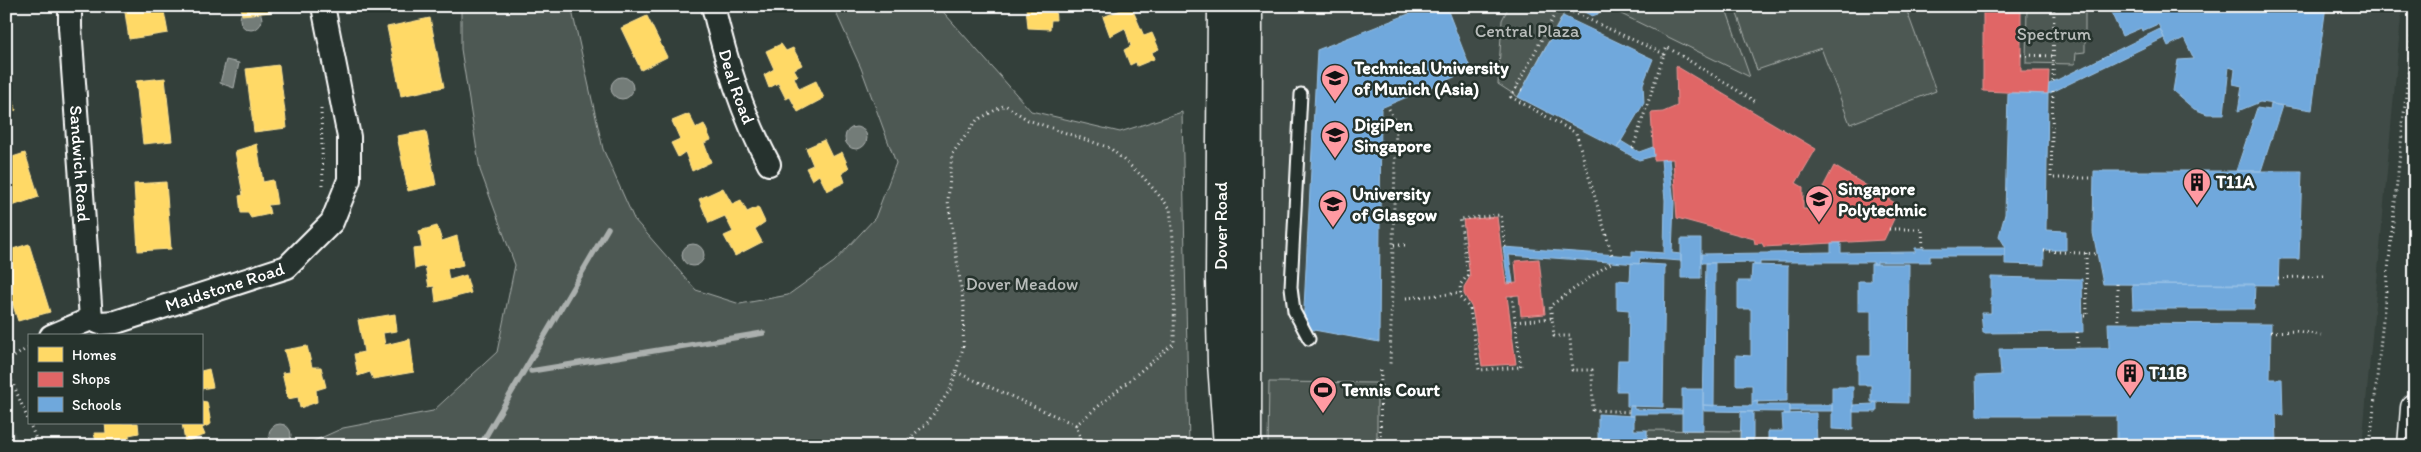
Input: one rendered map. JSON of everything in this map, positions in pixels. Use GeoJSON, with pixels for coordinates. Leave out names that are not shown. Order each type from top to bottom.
{"type":"FeatureCollection","features":[{"type":"Feature","properties":{"kind":"street","name":"Sandwich Road"},"geometry":{"type":"LineString","coordinates":[[70,6],[91,319]]}},
{"type":"Feature","properties":{"kind":"street","name":"Maidstone Road"},"geometry":{"type":"LineString","coordinates":[[91,319],[100,323],[116,322],[287,267],[332,222],[349,180],[349,137],[323,6]]}},
{"type":"Feature","properties":{"kind":"street","name":"Deal Road"},"geometry":{"type":"LineString","coordinates":[[713,6],[722,45],[744,110],[769,164]]}},
{"type":"Feature","properties":{"kind":"street","name":"Dover Road"},"geometry":{"type":"LineString","coordinates":[[1222,6],[1220,279],[1222,362],[1228,446]]}},
{"type":"Feature","properties":{"kind":"street","name":"Dover Road"},"geometry":{"type":"LineString","coordinates":[[1247,446],[1248,6]]}},
{"type":"Feature","properties":{"kind":"street"},"geometry":{"type":"LineString","coordinates":[[56,334],[91,319]]}},
{"type":"Feature","properties":{"kind":"street"},"geometry":{"type":"LineString","coordinates":[[2412,446],[2415,408]]}},
{"type":"Feature","properties":{"kind":"lane"},"geometry":{"type":"LineString","coordinates":[[1301,94],[1291,287],[1294,311],[1309,339]]}},
{"type":"Feature","properties":{"kind":"path"},"geometry":{"type":"LineString","coordinates":[[1612,254],[1576,133],[1511,97],[1559,6],[1664,54]]}},
{"type":"Feature","properties":{"kind":"path"},"geometry":{"type":"LineString","coordinates":[[2022,8],[2054,7],[2053,81]]}},
{"type":"Feature","properties":{"kind":"path"},"geometry":{"type":"LineString","coordinates":[[2370,446],[2415,7]]}},
{"type":"Feature","properties":{"kind":"path"},"geometry":{"type":"LineString","coordinates":[[1633,148],[1667,48],[1756,102]]}},
{"type":"Feature","properties":{"kind":"path"},"geometry":{"type":"LineString","coordinates":[[2021,55],[2053,56]]}},
{"type":"Feature","properties":{"kind":"path"},"geometry":{"type":"LineString","coordinates":[[1516,88],[1522,90]]}},
{"type":"Feature","properties":{"kind":"path"},"geometry":{"type":"LineString","coordinates":[[2053,91],[2051,178],[2094,178]]}},
{"type":"Feature","properties":{"kind":"path"},"geometry":{"type":"LineString","coordinates":[[319,101],[323,189]]}},
{"type":"Feature","properties":{"kind":"path"},"geometry":{"type":"LineString","coordinates":[[901,446],[928,422],[951,388],[963,348],[964,307],[948,201],[952,154],[977,120],[1005,105],[1028,120],[1110,148],[1142,176],[1170,208],[1175,259],[1174,343],[1076,425]]}},
{"type":"Feature","properties":{"kind":"path"},"geometry":{"type":"LineString","coordinates":[[1389,109],[1396,124],[1390,366]]}},
{"type":"Feature","properties":{"kind":"path"},"geometry":{"type":"LineString","coordinates":[[1505,247],[1501,215],[1460,218],[1468,275],[1460,285],[1461,298],[1470,309],[1479,370],[1521,367],[1512,296]]}},
{"type":"Feature","properties":{"kind":"path"},"geometry":{"type":"LineString","coordinates":[[1889,229],[1922,229],[1923,248]]}},
{"type":"Feature","properties":{"kind":"path"},"geometry":{"type":"LineString","coordinates":[[1394,245],[1406,246]]}},
{"type":"Feature","properties":{"kind":"path"},"geometry":{"type":"LineString","coordinates":[[2044,251],[2097,254]]}},
{"type":"Feature","properties":{"kind":"path"},"geometry":{"type":"LineString","coordinates":[[2084,316],[2087,316],[2086,253]]}},
{"type":"Feature","properties":{"kind":"path"},"geometry":{"type":"LineString","coordinates":[[1612,262],[1550,306],[1554,336],[1570,336],[1572,370],[1592,370],[1593,410],[1630,412]]}},
{"type":"Feature","properties":{"kind":"path"},"geometry":{"type":"LineString","coordinates":[[2278,278],[2325,276]]}},
{"type":"Feature","properties":{"kind":"path"},"geometry":{"type":"LineString","coordinates":[[2117,284],[2118,324]]}},
{"type":"Feature","properties":{"kind":"path"},"geometry":{"type":"LineString","coordinates":[[1406,298],[1461,294]]}},
{"type":"Feature","properties":{"kind":"path"},"geometry":{"type":"LineString","coordinates":[[1515,322],[1552,318]]}},
{"type":"Feature","properties":{"kind":"path"},"geometry":{"type":"LineString","coordinates":[[2271,332],[2296,331],[2321,335]]}},
{"type":"Feature","properties":{"kind":"path"},"geometry":{"type":"LineString","coordinates":[[2078,332],[2078,348]]}},
{"type":"Feature","properties":{"kind":"path"},"geometry":{"type":"LineString","coordinates":[[6,362],[28,348]]}},
{"type":"Feature","properties":{"kind":"path"},"geometry":{"type":"LineString","coordinates":[[1380,446],[1381,366]]}},
{"type":"Feature","properties":{"kind":"path"},"geometry":{"type":"LineString","coordinates":[[6,368],[28,420]]}},
{"type":"Feature","properties":{"kind":"path"},"geometry":{"type":"LineString","coordinates":[[956,372],[1076,425],[1083,446]]}},
{"type":"Feature","properties":{"kind":"path"},"geometry":{"type":"LineString","coordinates":[[30,424],[39,446]]}},
{"type":"Feature","properties":{"kind":"shaded area","name":"Singapore Polytechnic"},"geometry":{"type":"Polygon","coordinates":[[[1252,6],[2402,6],[2362,446],[1257,446],[1252,6]]]}},
{"type":"Feature","properties":{"kind":"shaded area"},"geometry":{"type":"Polygon","coordinates":[[[251,8],[259,11],[262,19],[259,27],[251,30],[243,27],[240,19],[243,11],[251,8]]]}},
{"type":"Feature","properties":{"kind":"shaded area"},"geometry":{"type":"Polygon","coordinates":[[[226,60],[239,63],[234,88],[220,83],[226,60]]]}},
{"type":"Feature","properties":{"kind":"shaded area"},"geometry":{"type":"Polygon","coordinates":[[[622,77],[630,80],[633,88],[630,96],[622,99],[614,96],[611,88],[614,80],[622,77]]]}},
{"type":"Feature","properties":{"kind":"shaded area"},"geometry":{"type":"Polygon","coordinates":[[[856,127],[864,130],[867,138],[864,146],[856,149],[848,146],[845,138],[848,130],[856,127]]]}},
{"type":"Feature","properties":{"kind":"shaded area"},"geometry":{"type":"Polygon","coordinates":[[[693,244],[701,247],[704,255],[701,263],[693,266],[685,263],[682,255],[685,247],[693,244]]]}},
{"type":"Feature","properties":{"kind":"shaded area"},"geometry":{"type":"Polygon","coordinates":[[[6,411],[20,446],[6,446],[6,411]]]}},
{"type":"Feature","properties":{"kind":"shaded area"},"geometry":{"type":"Polygon","coordinates":[[[280,424],[288,427],[291,435],[288,443],[280,446],[272,443],[269,435],[272,427],[280,424]]]}},
{"type":"Feature","properties":{"kind":"green space","name":"Dover Meadow"},"geometry":{"type":"Polygon","coordinates":[[[461,6],[571,6],[603,149],[634,219],[696,290],[740,304],[788,295],[834,262],[875,218],[896,163],[861,68],[833,6],[938,6],[1031,111],[1120,132],[1182,112],[1189,446],[303,446],[343,428],[433,411],[497,352],[515,265],[480,170],[461,49],[461,6]]]}},
{"type":"Feature","properties":{"kind":"green space","name":"Central Plaza"},"geometry":{"type":"Polygon","coordinates":[[[1509,6],[1568,6],[1518,97],[1498,84],[1502,20],[1509,6]]]}},
{"type":"Feature","properties":{"kind":"green space"},"geometry":{"type":"Polygon","coordinates":[[[1617,6],[1725,6],[1750,77],[1617,12],[1617,6]]]}},
{"type":"Feature","properties":{"kind":"green space"},"geometry":{"type":"Polygon","coordinates":[[[1749,6],[1905,6],[1936,91],[1850,124],[1821,48],[1757,70],[1736,11],[1749,6]]]}},
{"type":"Feature","properties":{"kind":"green space","name":"Spectrum"},"geometry":{"type":"Polygon","coordinates":[[[2027,6],[2085,6],[2085,52],[2076,53],[2075,64],[2026,63],[2027,6]]]}},
{"type":"Feature","properties":{"kind":"green space","name":"Tennis Court"},"geometry":{"type":"Polygon","coordinates":[[[1269,382],[1377,383],[1377,446],[1268,446],[1269,382]]]}},
{"type":"Feature","properties":{"kind":"green space"},"geometry":{"type":"Polygon","coordinates":[[[1647,430],[1740,431],[1740,446],[1647,446],[1647,430]]]}},
{"type":"Feature","properties":{"kind":"building: Homes"},"geometry":{"type":"Polygon","coordinates":[[[124,6],[163,6],[168,33],[129,39],[124,6]]]}},
{"type":"Feature","properties":{"kind":"building: Homes"},"geometry":{"type":"Polygon","coordinates":[[[241,6],[271,6],[271,12],[242,15],[241,6]]]}},
{"type":"Feature","properties":{"kind":"building: Homes"},"geometry":{"type":"Polygon","coordinates":[[[1055,6],[1056,20],[1051,20],[1050,29],[1028,28],[1026,7],[1055,6]]]}},
{"type":"Feature","properties":{"kind":"building: Homes"},"geometry":{"type":"Polygon","coordinates":[[[1131,6],[1144,36],[1152,33],[1159,49],[1152,52],[1154,59],[1137,66],[1136,62],[1130,65],[1124,50],[1131,46],[1125,28],[1110,36],[1103,17],[1131,6]]]}},
{"type":"Feature","properties":{"kind":"building: Homes"},"geometry":{"type":"Polygon","coordinates":[[[647,16],[667,57],[641,70],[621,28],[647,16]]]}},
{"type":"Feature","properties":{"kind":"building: Homes"},"geometry":{"type":"Polygon","coordinates":[[[430,18],[444,87],[401,96],[387,27],[430,18]]]}},
{"type":"Feature","properties":{"kind":"building: Homes"},"geometry":{"type":"Polygon","coordinates":[[[781,44],[786,51],[793,48],[802,65],[794,69],[798,76],[794,77],[799,89],[816,81],[824,98],[798,112],[790,97],[786,99],[778,83],[769,88],[764,75],[774,69],[766,51],[781,44]]]}},
{"type":"Feature","properties":{"kind":"building: Homes"},"geometry":{"type":"Polygon","coordinates":[[[279,65],[287,128],[254,132],[246,69],[279,65]]]}},
{"type":"Feature","properties":{"kind":"building: Homes"},"geometry":{"type":"Polygon","coordinates":[[[165,78],[172,141],[143,144],[136,81],[165,78]]]}},
{"type":"Feature","properties":{"kind":"building: Homes"},"geometry":{"type":"Polygon","coordinates":[[[6,79],[16,110],[6,113],[6,79]]]}},
{"type":"Feature","properties":{"kind":"building: Homes"},"geometry":{"type":"Polygon","coordinates":[[[689,114],[696,128],[704,124],[711,140],[704,143],[711,162],[692,171],[685,152],[678,157],[671,143],[680,139],[672,121],[689,114]]]}},
{"type":"Feature","properties":{"kind":"building: Homes"},"geometry":{"type":"Polygon","coordinates":[[[426,131],[436,185],[408,191],[397,136],[426,131]]]}},
{"type":"Feature","properties":{"kind":"building: Homes"},"geometry":{"type":"Polygon","coordinates":[[[824,140],[832,157],[842,152],[849,168],[842,173],[845,182],[827,191],[819,175],[812,180],[806,168],[813,165],[806,148],[824,140]]]}},
{"type":"Feature","properties":{"kind":"building: Homes"},"geometry":{"type":"Polygon","coordinates":[[[257,144],[263,182],[273,180],[277,204],[268,205],[270,214],[251,218],[248,213],[241,213],[239,196],[243,195],[235,151],[257,144]]]}},
{"type":"Feature","properties":{"kind":"building: Homes"},"geometry":{"type":"Polygon","coordinates":[[[25,153],[39,197],[6,208],[6,159],[25,153]]]}},
{"type":"Feature","properties":{"kind":"building: Homes"},"geometry":{"type":"Polygon","coordinates":[[[166,182],[171,249],[138,251],[134,184],[166,182]]]}},
{"type":"Feature","properties":{"kind":"building: Homes"},"geometry":{"type":"Polygon","coordinates":[[[723,188],[732,204],[741,200],[747,212],[758,207],[765,222],[755,229],[762,242],[735,256],[724,236],[733,232],[725,216],[709,223],[699,199],[723,188]]]}},
{"type":"Feature","properties":{"kind":"building: Homes"},"geometry":{"type":"Polygon","coordinates":[[[437,226],[442,241],[457,236],[463,265],[447,269],[449,280],[466,275],[471,293],[436,302],[434,286],[429,287],[425,266],[415,269],[413,249],[422,248],[419,231],[437,226]]]}},
{"type":"Feature","properties":{"kind":"building: Homes"},"geometry":{"type":"Polygon","coordinates":[[[29,244],[50,312],[18,321],[6,284],[6,251],[29,244]]]}},
{"type":"Feature","properties":{"kind":"building: Homes"},"geometry":{"type":"Polygon","coordinates":[[[395,314],[397,331],[383,333],[385,345],[410,339],[414,372],[373,379],[370,372],[358,376],[354,354],[364,352],[358,320],[395,314]]]}},
{"type":"Feature","properties":{"kind":"building: Homes"},"geometry":{"type":"Polygon","coordinates":[[[307,346],[312,367],[321,367],[326,387],[316,390],[317,402],[300,408],[298,397],[288,399],[282,373],[290,372],[284,350],[307,346]]]}},
{"type":"Feature","properties":{"kind":"building: Homes"},"geometry":{"type":"Polygon","coordinates":[[[209,369],[213,387],[202,389],[202,371],[209,369]]]}},
{"type":"Feature","properties":{"kind":"building: Homes"},"geometry":{"type":"Polygon","coordinates":[[[202,401],[207,402],[211,424],[202,428],[205,435],[185,442],[182,424],[202,424],[202,401]]]}},
{"type":"Feature","properties":{"kind":"building: Homes"},"geometry":{"type":"Polygon","coordinates":[[[105,424],[138,424],[139,433],[129,435],[130,446],[97,446],[94,433],[106,433],[105,424]]]}},
{"type":"Feature","properties":{"kind":"building: Shops"},"geometry":{"type":"Polygon","coordinates":[[[1983,6],[2021,6],[2021,71],[2049,71],[2048,94],[1983,91],[1983,6]]]}},
{"type":"Feature","properties":{"kind":"building: Shops"},"geometry":{"type":"Polygon","coordinates":[[[1676,66],[1816,149],[1796,183],[1803,187],[1803,209],[1817,209],[1828,190],[1823,187],[1834,166],[1900,206],[1884,240],[1764,247],[1762,243],[1755,244],[1754,239],[1677,218],[1673,159],[1654,160],[1651,113],[1663,112],[1677,106],[1676,66]]]}},
{"type":"Feature","properties":{"kind":"building: Shops"},"geometry":{"type":"Polygon","coordinates":[[[1497,217],[1506,284],[1517,283],[1515,261],[1539,259],[1545,314],[1521,316],[1519,295],[1507,296],[1516,364],[1482,366],[1472,308],[1464,294],[1464,287],[1470,277],[1463,220],[1497,217]]]}},
{"type":"Feature","properties":{"kind":"building: Schools"},"geometry":{"type":"Polygon","coordinates":[[[1429,6],[1446,6],[1471,70],[1381,108],[1379,342],[1303,328],[1317,50],[1429,6]]]}},
{"type":"Feature","properties":{"kind":"building: Schools"},"geometry":{"type":"Polygon","coordinates":[[[1573,6],[1599,6],[1598,14],[1592,16],[1573,6]]]}},
{"type":"Feature","properties":{"kind":"building: Schools"},"geometry":{"type":"Polygon","coordinates":[[[2119,6],[2326,6],[2312,110],[2260,102],[2238,111],[2242,86],[2233,84],[2235,69],[2229,67],[2224,114],[2207,114],[2194,109],[2173,91],[2178,60],[2194,59],[2184,38],[2168,46],[2158,24],[2142,31],[2141,28],[2122,36],[2110,10],[2119,6]]]}},
{"type":"Feature","properties":{"kind":"building: Schools"},"geometry":{"type":"Polygon","coordinates":[[[1563,16],[1653,59],[1643,84],[1644,103],[1617,148],[1518,97],[1563,16]]]}},
{"type":"Feature","properties":{"kind":"building: Schools"},"geometry":{"type":"Polygon","coordinates":[[[2160,29],[2164,38],[2048,94],[2049,84],[2160,29]]]}},
{"type":"Feature","properties":{"kind":"building: Schools"},"geometry":{"type":"Polygon","coordinates":[[[2008,93],[2048,94],[2046,230],[2066,231],[2066,250],[2044,250],[2044,265],[2005,264],[2005,246],[1999,236],[2005,214],[2008,93]]]}},
{"type":"Feature","properties":{"kind":"building: Schools"},"geometry":{"type":"Polygon","coordinates":[[[2271,104],[2282,106],[2261,171],[2236,171],[2257,108],[2270,110],[2271,104]]]}},
{"type":"Feature","properties":{"kind":"building: Schools"},"geometry":{"type":"Polygon","coordinates":[[[1621,141],[1639,152],[1653,147],[1654,156],[1639,160],[1617,148],[1621,141]]]}},
{"type":"Feature","properties":{"kind":"building: Schools"},"geometry":{"type":"Polygon","coordinates":[[[1669,159],[1674,203],[1672,253],[1681,254],[1681,261],[1640,258],[1639,264],[1509,255],[1513,283],[1508,283],[1503,247],[1632,256],[1632,251],[1664,253],[1665,200],[1661,160],[1669,159]]]}},
{"type":"Feature","properties":{"kind":"building: Schools","name":"T11A"},"geometry":{"type":"Polygon","coordinates":[[[2094,171],[2302,171],[2299,259],[2279,259],[2278,285],[2103,284],[2093,233],[2094,171]]]}},
{"type":"Feature","properties":{"kind":"building: Schools"},"geometry":{"type":"Polygon","coordinates":[[[1681,239],[1701,239],[1701,278],[1681,278],[1681,239]]]}},
{"type":"Feature","properties":{"kind":"building: Schools"},"geometry":{"type":"Polygon","coordinates":[[[1831,243],[1841,243],[1841,253],[1915,252],[1915,248],[2005,248],[2005,256],[1930,256],[1930,262],[1877,262],[1877,264],[1873,264],[1873,262],[1760,262],[1760,265],[1754,265],[1754,262],[1701,263],[1701,254],[1831,252],[1831,243]]]}},
{"type":"Feature","properties":{"kind":"building: Schools"},"geometry":{"type":"Polygon","coordinates":[[[1631,263],[1665,265],[1663,407],[1627,406],[1627,391],[1617,391],[1618,360],[1628,360],[1629,310],[1617,309],[1617,280],[1630,281],[1631,263]]]}},
{"type":"Feature","properties":{"kind":"building: Schools"},"geometry":{"type":"Polygon","coordinates":[[[1706,263],[1715,263],[1714,406],[1703,405],[1706,263]]]}},
{"type":"Feature","properties":{"kind":"building: Schools"},"geometry":{"type":"Polygon","coordinates":[[[1871,264],[1909,264],[1908,403],[1871,402],[1871,385],[1858,385],[1858,356],[1871,356],[1871,311],[1858,311],[1858,281],[1871,281],[1871,264]]]}},
{"type":"Feature","properties":{"kind":"building: Schools"},"geometry":{"type":"Polygon","coordinates":[[[1752,265],[1788,266],[1787,401],[1752,402],[1752,385],[1736,385],[1736,355],[1751,356],[1751,309],[1738,309],[1738,281],[1751,281],[1752,265]]]}},
{"type":"Feature","properties":{"kind":"building: Schools"},"geometry":{"type":"Polygon","coordinates":[[[1991,277],[2082,279],[2083,332],[1983,333],[1981,313],[1991,313],[1991,277]]]}},
{"type":"Feature","properties":{"kind":"building: Schools"},"geometry":{"type":"Polygon","coordinates":[[[2132,284],[2255,284],[2254,309],[2133,309],[2132,284]]]}},
{"type":"Feature","properties":{"kind":"building: Schools","name":"T11B"},"geometry":{"type":"Polygon","coordinates":[[[2108,323],[2271,324],[2270,379],[2282,379],[2283,415],[2276,414],[2277,444],[2117,444],[2117,416],[1977,416],[1976,376],[2001,375],[1999,349],[2109,348],[2108,323]]]}},
{"type":"Feature","properties":{"kind":"building: Schools"},"geometry":{"type":"Polygon","coordinates":[[[1832,387],[1853,387],[1853,430],[1832,429],[1832,387]]]}},
{"type":"Feature","properties":{"kind":"building: Schools"},"geometry":{"type":"Polygon","coordinates":[[[1682,389],[1703,389],[1703,430],[1682,430],[1682,389]]]}},
{"type":"Feature","properties":{"kind":"building: Schools"},"geometry":{"type":"Polygon","coordinates":[[[1758,401],[1757,405],[1790,405],[1790,414],[1784,414],[1784,412],[1704,411],[1703,405],[1752,406],[1752,402],[1758,401]]]}},
{"type":"Feature","properties":{"kind":"building: Schools"},"geometry":{"type":"Polygon","coordinates":[[[1873,402],[1877,403],[1877,412],[1853,412],[1853,405],[1873,404],[1873,402]]]}},
{"type":"Feature","properties":{"kind":"building: Schools"},"geometry":{"type":"Polygon","coordinates":[[[1790,405],[1832,405],[1832,411],[1790,411],[1790,405]]]}},
{"type":"Feature","properties":{"kind":"building: Schools"},"geometry":{"type":"Polygon","coordinates":[[[1630,406],[1634,406],[1634,409],[1682,410],[1682,414],[1634,414],[1634,416],[1629,416],[1630,406]]]}},
{"type":"Feature","properties":{"kind":"building: Schools"},"geometry":{"type":"Polygon","coordinates":[[[1741,412],[1753,412],[1753,446],[1740,446],[1741,412]]]}},
{"type":"Feature","properties":{"kind":"building: Schools"},"geometry":{"type":"Polygon","coordinates":[[[1816,413],[1817,446],[1768,446],[1768,431],[1783,431],[1782,414],[1816,413]]]}},
{"type":"Feature","properties":{"kind":"building: Schools"},"geometry":{"type":"Polygon","coordinates":[[[1598,414],[1634,416],[1634,430],[1647,430],[1647,446],[1598,446],[1598,414]]]}},
{"type":"Feature","properties":{"kind":"waterway"},"geometry":{"type":"LineString","coordinates":[[480,446],[608,228]]}},
{"type":"Feature","properties":{"kind":"waterway"},"geometry":{"type":"LineString","coordinates":[[531,371],[763,333]]}},
{"type":"Feature","properties":{"kind":"place","name":"Technical University of Munich (Asia)"},"geometry":{"type":"Point","coordinates":[1335,102]}},
{"type":"Feature","properties":{"kind":"place","name":"DigiPen Singapore"},"geometry":{"type":"Point","coordinates":[1335,159]}},
{"type":"Feature","properties":{"kind":"place","name":"T11A"},"geometry":{"type":"Point","coordinates":[2197,206]}},
{"type":"Feature","properties":{"kind":"place","name":"Singapore Polytechnic"},"geometry":{"type":"Point","coordinates":[1819,223]}},
{"type":"Feature","properties":{"kind":"place","name":"University of Glasgow"},"geometry":{"type":"Point","coordinates":[1333,228]}},
{"type":"Feature","properties":{"kind":"place","name":"T11B"},"geometry":{"type":"Point","coordinates":[2130,397]}},
{"type":"Feature","properties":{"kind":"place","name":"Tennis Court"},"geometry":{"type":"Point","coordinates":[1323,414]}}]}
